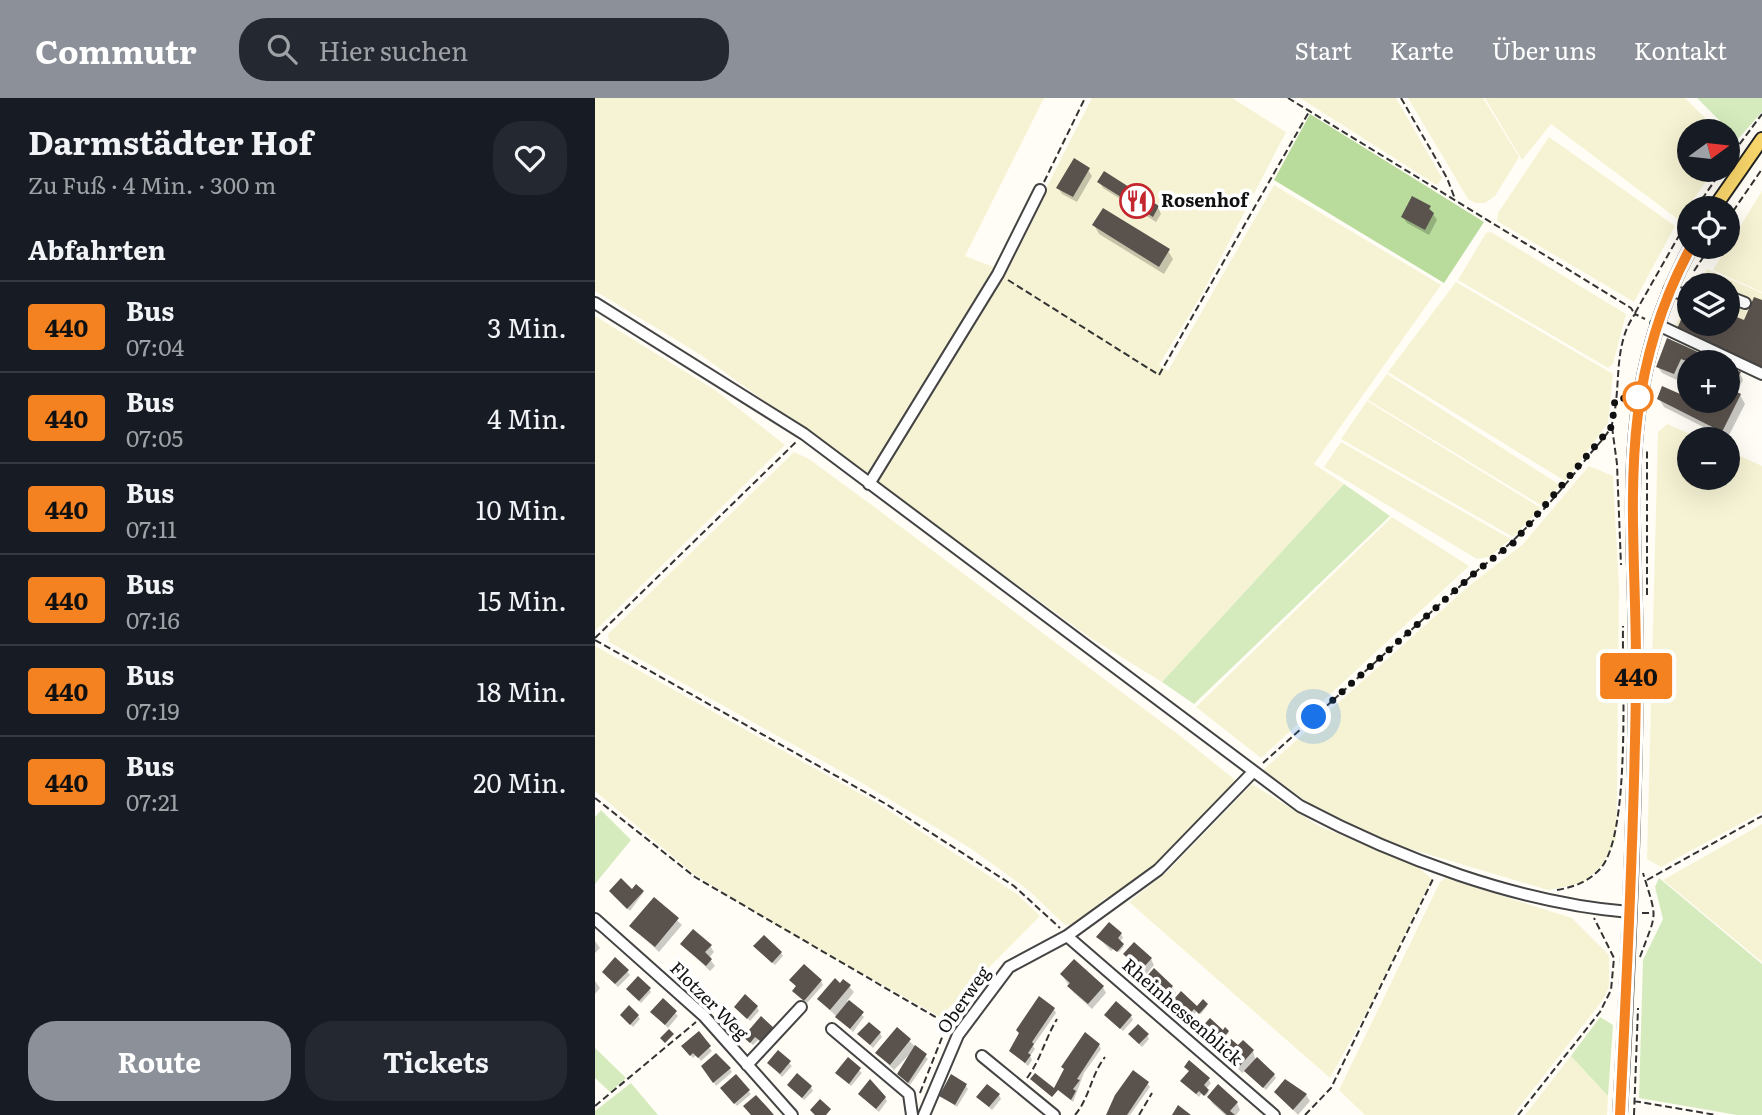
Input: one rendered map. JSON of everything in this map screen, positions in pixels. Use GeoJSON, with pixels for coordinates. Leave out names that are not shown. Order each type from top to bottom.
{"type":"FeatureCollection","features":[{"type":"Feature","properties":{"kind":"main road"},"geometry":{"type":"LineString","coordinates":[[1722,196],[1762,139]]}},
{"type":"Feature","properties":{"kind":"main road"},"geometry":{"type":"LineString","coordinates":[[1620,1115],[1636,688],[1632,457],[1638,396],[1656,324],[1685,259]]}},
{"type":"Feature","properties":{"kind":"street"},"geometry":{"type":"LineString","coordinates":[[869,484],[998,274],[1040,190]]}},
{"type":"Feature","properties":{"kind":"street"},"geometry":{"type":"LineString","coordinates":[[1669,290],[1677,292]]}},
{"type":"Feature","properties":{"kind":"street"},"geometry":{"type":"LineString","coordinates":[[1740,301],[1745,303]]}},
{"type":"Feature","properties":{"kind":"street"},"geometry":{"type":"LineString","coordinates":[[595,303],[804,434],[1300,806],[1358,836],[1439,867],[1590,909],[1629,912]]}},
{"type":"Feature","properties":{"kind":"street"},"geometry":{"type":"LineString","coordinates":[[1656,324],[1762,374]]}},
{"type":"Feature","properties":{"kind":"street","name":"Oberweg"},"geometry":{"type":"LineString","coordinates":[[916,1113],[958,1035],[1009,967],[1067,936],[1158,870],[1253,772]]}},
{"type":"Feature","properties":{"kind":"street","name":"Flotzer Weg"},"geometry":{"type":"LineString","coordinates":[[595,919],[704,1016],[792,1115]]}},
{"type":"Feature","properties":{"kind":"street","name":"Rheinhessenblick"},"geometry":{"type":"LineString","coordinates":[[1067,936],[1274,1115]]}},
{"type":"Feature","properties":{"kind":"street"},"geometry":{"type":"LineString","coordinates":[[747,1065],[801,1007]]}},
{"type":"Feature","properties":{"kind":"street"},"geometry":{"type":"LineString","coordinates":[[832,1029],[909,1094],[916,1113]]}},
{"type":"Feature","properties":{"kind":"street"},"geometry":{"type":"LineString","coordinates":[[982,1056],[1054,1115]]}},
{"type":"Feature","properties":{"kind":"path"},"geometry":{"type":"LineString","coordinates":[[1040,190],[1085,98]]}},
{"type":"Feature","properties":{"kind":"path"},"geometry":{"type":"LineString","coordinates":[[1288,98],[1632,308],[1635,314],[1656,324]]}},
{"type":"Feature","properties":{"kind":"path"},"geometry":{"type":"LineString","coordinates":[[1401,98],[1447,178],[1456,200]]}},
{"type":"Feature","properties":{"kind":"path"},"geometry":{"type":"LineString","coordinates":[[998,274],[1159,375],[1310,110]]}},
{"type":"Feature","properties":{"kind":"path"},"geometry":{"type":"LineString","coordinates":[[1740,144],[1762,114]]}},
{"type":"Feature","properties":{"kind":"path"},"geometry":{"type":"LineString","coordinates":[[1740,201],[1762,169]]}},
{"type":"Feature","properties":{"kind":"path"},"geometry":{"type":"LineString","coordinates":[[1622,571],[1617,464],[1612,426],[1622,345],[1635,314],[1677,239]]}},
{"type":"Feature","properties":{"kind":"path"},"geometry":{"type":"LineString","coordinates":[[1253,772],[1478,570],[1513,543],[1612,426]]}},
{"type":"Feature","properties":{"kind":"path"},"geometry":{"type":"LineString","coordinates":[[804,434],[595,639],[886,804],[1014,886],[1067,936]]}},
{"type":"Feature","properties":{"kind":"path"},"geometry":{"type":"LineString","coordinates":[[1647,602],[1648,438]]}},
{"type":"Feature","properties":{"kind":"path"},"geometry":{"type":"LineString","coordinates":[[1540,897],[1574,887],[1601,869],[1619,821],[1623,624]]}},
{"type":"Feature","properties":{"kind":"path"},"geometry":{"type":"LineString","coordinates":[[595,798],[695,877],[937,1018],[945,1028],[958,1035]]}},
{"type":"Feature","properties":{"kind":"path"},"geometry":{"type":"LineString","coordinates":[[1646,880],[1762,816]]}},
{"type":"Feature","properties":{"kind":"path"},"geometry":{"type":"LineString","coordinates":[[1305,1115],[1331,1088],[1439,867]]}},
{"type":"Feature","properties":{"kind":"path"},"geometry":{"type":"LineString","coordinates":[[1639,969],[1640,956],[1652,931],[1655,914],[1643,871]]}},
{"type":"Feature","properties":{"kind":"path"},"geometry":{"type":"LineString","coordinates":[[1518,1115],[1600,1012],[1611,993],[1613,954],[1590,909]]}},
{"type":"Feature","properties":{"kind":"path"},"geometry":{"type":"LineString","coordinates":[[1634,1115],[1638,1009]]}},
{"type":"Feature","properties":{"kind":"path"},"geometry":{"type":"LineString","coordinates":[[595,1106],[704,1016]]}},
{"type":"Feature","properties":{"kind":"path"},"geometry":{"type":"LineString","coordinates":[[1020,1087],[1040,1060],[1046,1037],[1058,1019]]}},
{"type":"Feature","properties":{"kind":"path"},"geometry":{"type":"LineString","coordinates":[[916,1113],[945,1035],[945,1028]]}},
{"type":"Feature","properties":{"kind":"path"},"geometry":{"type":"LineString","coordinates":[[1075,1115],[1084,1104],[1094,1070],[1105,1057]]}},
{"type":"Feature","properties":{"kind":"path"},"geometry":{"type":"LineString","coordinates":[[1139,1115],[1152,1093]]}},
{"type":"Feature","properties":{"kind":"path"},"geometry":{"type":"LineString","coordinates":[[1635,1101],[1716,1115]]}},
{"type":"Feature","properties":{"kind":"shaded area"},"geometry":{"type":"Polygon","coordinates":[[[595,98],[1044,98],[965,256],[1004,271],[1092,98],[1232,98],[1286,132],[1202,294],[1159,365],[1168,371],[1274,185],[1441,285],[1314,464],[1344,484],[1162,682],[1092,639],[701,355],[595,291],[595,98]]]}},
{"type":"Feature","properties":{"kind":"shaded area"},"geometry":{"type":"Polygon","coordinates":[[[1300,98],[1396,98],[1442,178],[1438,185],[1435,184],[1300,98]]]}},
{"type":"Feature","properties":{"kind":"shaded area"},"geometry":{"type":"Polygon","coordinates":[[[1408,98],[1483,98],[1519,157],[1495,196],[1485,203],[1475,203],[1468,199],[1408,98]]]}},
{"type":"Feature","properties":{"kind":"shaded area"},"geometry":{"type":"Polygon","coordinates":[[[1485,98],[1685,98],[1706,119],[1677,119],[1677,182],[1706,182],[1696,196],[1677,196],[1677,218],[1551,124],[1522,160],[1485,98]]]}},
{"type":"Feature","properties":{"kind":"shaded area"},"geometry":{"type":"Polygon","coordinates":[[[1549,137],[1675,226],[1634,302],[1497,221],[1498,213],[1549,137]]]}},
{"type":"Feature","properties":{"kind":"shaded area"},"geometry":{"type":"Polygon","coordinates":[[[1762,191],[1762,292],[1740,282],[1740,273],[1720,273],[1713,270],[1720,259],[1740,259],[1740,226],[1762,191]]]}},
{"type":"Feature","properties":{"kind":"shaded area"},"geometry":{"type":"Polygon","coordinates":[[[1491,232],[1626,314],[1613,364],[1608,368],[1458,280],[1486,233],[1491,232]]]}},
{"type":"Feature","properties":{"kind":"shaded area"},"geometry":{"type":"Polygon","coordinates":[[[1456,282],[1613,374],[1608,423],[1565,481],[1388,372],[1456,282]]]}},
{"type":"Feature","properties":{"kind":"shaded area"},"geometry":{"type":"Polygon","coordinates":[[[1740,283],[1762,293],[1762,368],[1740,358],[1740,350],[1721,350],[1689,336],[1740,336],[1740,283]]]}},
{"type":"Feature","properties":{"kind":"shaded area"},"geometry":{"type":"Polygon","coordinates":[[[595,316],[715,390],[785,445],[595,631],[595,316]]]}},
{"type":"Feature","properties":{"kind":"shaded area"},"geometry":{"type":"Polygon","coordinates":[[[1387,374],[1560,485],[1542,506],[1368,400],[1387,374]]]}},
{"type":"Feature","properties":{"kind":"shaded area"},"geometry":{"type":"Polygon","coordinates":[[[1367,401],[1541,508],[1513,537],[1341,439],[1367,401]]]}},
{"type":"Feature","properties":{"kind":"shaded area"},"geometry":{"type":"Polygon","coordinates":[[[1667,424],[1677,428],[1677,490],[1740,490],[1740,456],[1762,466],[1762,812],[1661,867],[1647,859],[1658,432],[1667,424]]]}},
{"type":"Feature","properties":{"kind":"shaded area"},"geometry":{"type":"Polygon","coordinates":[[[1341,442],[1511,539],[1489,557],[1477,559],[1324,467],[1341,442]]]}},
{"type":"Feature","properties":{"kind":"shaded area"},"geometry":{"type":"Polygon","coordinates":[[[794,452],[809,459],[873,506],[1179,735],[1234,779],[1236,784],[1137,882],[1134,880],[1110,901],[1105,898],[1076,925],[1065,925],[1027,889],[970,848],[862,783],[609,642],[608,634],[794,452]]]}},
{"type":"Feature","properties":{"kind":"shaded area"},"geometry":{"type":"Polygon","coordinates":[[[1589,466],[1613,476],[1619,589],[1617,791],[1616,839],[1603,864],[1583,883],[1548,890],[1384,841],[1310,804],[1263,770],[1470,585],[1522,545],[1589,466]]]}},
{"type":"Feature","properties":{"kind":"shaded area"},"geometry":{"type":"Polygon","coordinates":[[[1392,517],[1469,566],[1261,758],[1196,707],[1392,517]]]}},
{"type":"Feature","properties":{"kind":"shaded area"},"geometry":{"type":"Polygon","coordinates":[[[595,646],[877,803],[1017,894],[1040,916],[940,1017],[774,924],[695,875],[595,791],[595,646]]]}},
{"type":"Feature","properties":{"kind":"shaded area"},"geometry":{"type":"Polygon","coordinates":[[[1252,784],[1319,826],[1418,867],[1432,879],[1372,1002],[1330,1078],[1129,902],[1168,871],[1252,784]]]}},
{"type":"Feature","properties":{"kind":"shaded area"},"geometry":{"type":"Polygon","coordinates":[[[1762,824],[1762,962],[1663,880],[1762,824]]]}},
{"type":"Feature","properties":{"kind":"shaded area"},"geometry":{"type":"Polygon","coordinates":[[[1445,878],[1572,918],[1609,955],[1609,987],[1602,1001],[1513,1115],[1365,1115],[1339,1090],[1440,882],[1445,878]]]}},
{"type":"Feature","properties":{"kind":"shaded area"},"geometry":{"type":"Polygon","coordinates":[[[1571,1056],[1608,1096],[1607,1115],[1525,1115],[1571,1056]]]}},
{"type":"Feature","properties":{"kind":"green space"},"geometry":{"type":"Polygon","coordinates":[[[1697,98],[1762,98],[1762,112],[1740,137],[1740,119],[1718,119],[1697,98]]]}},
{"type":"Feature","properties":{"kind":"green space"},"geometry":{"type":"Polygon","coordinates":[[[1310,114],[1484,222],[1444,283],[1274,180],[1310,114]]]}},
{"type":"Feature","properties":{"kind":"green space"},"geometry":{"type":"Polygon","coordinates":[[[1344,484],[1390,516],[1194,704],[1162,682],[1344,484]]]}},
{"type":"Feature","properties":{"kind":"green space"},"geometry":{"type":"Polygon","coordinates":[[[601,810],[631,840],[595,884],[595,817],[601,810]]]}},
{"type":"Feature","properties":{"kind":"green space"},"geometry":{"type":"Polygon","coordinates":[[[1659,878],[1762,964],[1762,1115],[1737,1115],[1639,1098],[1643,960],[1663,919],[1655,887],[1659,878]]]}},
{"type":"Feature","properties":{"kind":"green space"},"geometry":{"type":"Polygon","coordinates":[[[1600,1017],[1613,1025],[1608,1096],[1571,1056],[1600,1017]]]}},
{"type":"Feature","properties":{"kind":"green space"},"geometry":{"type":"Polygon","coordinates":[[[595,1048],[626,1078],[610,1092],[595,1078],[595,1048]]]}},
{"type":"Feature","properties":{"kind":"green space"},"geometry":{"type":"Polygon","coordinates":[[[631,1083],[658,1115],[595,1115],[595,1111],[631,1083]]]}},
{"type":"Feature","properties":{"kind":"building"},"geometry":{"type":"Polygon","coordinates":[[[1074,158],[1090,168],[1073,197],[1056,188],[1074,158]]]}},
{"type":"Feature","properties":{"kind":"building"},"geometry":{"type":"Polygon","coordinates":[[[1104,171],[1159,206],[1153,217],[1097,182],[1104,171]]]}},
{"type":"Feature","properties":{"kind":"building"},"geometry":{"type":"Polygon","coordinates":[[[1412,196],[1431,206],[1429,209],[1434,213],[1425,230],[1401,217],[1412,196]]]}},
{"type":"Feature","properties":{"kind":"building"},"geometry":{"type":"Polygon","coordinates":[[[1103,208],[1170,249],[1159,267],[1092,225],[1103,208]]]}},
{"type":"Feature","properties":{"kind":"building"},"geometry":{"type":"Polygon","coordinates":[[[1754,297],[1762,300],[1762,368],[1740,359],[1740,350],[1720,350],[1688,336],[1740,336],[1740,318],[1744,320],[1754,297]]]}},
{"type":"Feature","properties":{"kind":"building"},"geometry":{"type":"Polygon","coordinates":[[[1667,338],[1694,350],[1677,350],[1677,368],[1674,374],[1656,367],[1667,338]]]}},
{"type":"Feature","properties":{"kind":"building"},"geometry":{"type":"Polygon","coordinates":[[[1662,386],[1677,393],[1677,409],[1657,399],[1662,386]]]}},
{"type":"Feature","properties":{"kind":"building"},"geometry":{"type":"Polygon","coordinates":[[[1685,413],[1732,413],[1724,427],[1712,427],[1685,413]]]}},
{"type":"Feature","properties":{"kind":"building"},"geometry":{"type":"Polygon","coordinates":[[[621,878],[632,889],[636,884],[644,891],[627,909],[609,891],[621,878]]]}},
{"type":"Feature","properties":{"kind":"building"},"geometry":{"type":"Polygon","coordinates":[[[654,897],[679,918],[655,947],[629,926],[654,897]]]}},
{"type":"Feature","properties":{"kind":"building"},"geometry":{"type":"Polygon","coordinates":[[[1109,922],[1122,933],[1118,938],[1124,944],[1117,952],[1096,937],[1109,922]]]}},
{"type":"Feature","properties":{"kind":"building"},"geometry":{"type":"Polygon","coordinates":[[[693,929],[712,945],[705,952],[712,959],[706,966],[680,944],[693,929]]]}},
{"type":"Feature","properties":{"kind":"building"},"geometry":{"type":"Polygon","coordinates":[[[764,935],[782,952],[772,963],[753,946],[764,935]]]}},
{"type":"Feature","properties":{"kind":"building"},"geometry":{"type":"Polygon","coordinates":[[[1134,942],[1152,958],[1134,978],[1127,971],[1133,963],[1123,954],[1134,942]]]}},
{"type":"Feature","properties":{"kind":"building"},"geometry":{"type":"Polygon","coordinates":[[[615,957],[629,970],[615,984],[602,972],[615,957]]]}},
{"type":"Feature","properties":{"kind":"building"},"geometry":{"type":"Polygon","coordinates":[[[1074,959],[1104,986],[1088,1004],[1067,986],[1070,983],[1060,974],[1074,959]]]}},
{"type":"Feature","properties":{"kind":"building"},"geometry":{"type":"Polygon","coordinates":[[[804,964],[822,980],[804,1001],[792,991],[796,986],[789,980],[804,964]]]}},
{"type":"Feature","properties":{"kind":"building"},"geometry":{"type":"Polygon","coordinates":[[[1154,968],[1173,986],[1160,1001],[1140,984],[1154,968]]]}},
{"type":"Feature","properties":{"kind":"building"},"geometry":{"type":"Polygon","coordinates":[[[638,976],[651,988],[639,1001],[626,989],[638,976]]]}},
{"type":"Feature","properties":{"kind":"building"},"geometry":{"type":"Polygon","coordinates":[[[835,978],[840,983],[843,979],[851,985],[830,1010],[817,999],[835,978]]]}},
{"type":"Feature","properties":{"kind":"building"},"geometry":{"type":"Polygon","coordinates":[[[1181,991],[1197,1006],[1203,999],[1208,1004],[1199,1014],[1194,1009],[1184,1021],[1168,1006],[1181,991]]]}},
{"type":"Feature","properties":{"kind":"building"},"geometry":{"type":"Polygon","coordinates":[[[745,994],[758,1006],[747,1019],[734,1007],[745,994]]]}},
{"type":"Feature","properties":{"kind":"building"},"geometry":{"type":"Polygon","coordinates":[[[1039,996],[1055,1008],[1032,1042],[1034,1044],[1028,1053],[1031,1055],[1025,1063],[1009,1051],[1019,1033],[1016,1030],[1039,996]]]}},
{"type":"Feature","properties":{"kind":"building"},"geometry":{"type":"Polygon","coordinates":[[[663,998],[677,1011],[665,1025],[650,1012],[663,998]]]}},
{"type":"Feature","properties":{"kind":"building"},"geometry":{"type":"Polygon","coordinates":[[[849,1000],[864,1012],[850,1029],[835,1017],[849,1000]]]}},
{"type":"Feature","properties":{"kind":"building"},"geometry":{"type":"Polygon","coordinates":[[[1116,1001],[1132,1015],[1120,1029],[1104,1015],[1116,1001]]]}},
{"type":"Feature","properties":{"kind":"building"},"geometry":{"type":"Polygon","coordinates":[[[629,1005],[639,1015],[630,1025],[620,1015],[629,1005]]]}},
{"type":"Feature","properties":{"kind":"building"},"geometry":{"type":"Polygon","coordinates":[[[761,1016],[775,1029],[763,1043],[755,1037],[750,1043],[743,1037],[761,1016]]]}},
{"type":"Feature","properties":{"kind":"building"},"geometry":{"type":"Polygon","coordinates":[[[1210,1018],[1223,1030],[1225,1027],[1229,1031],[1223,1038],[1219,1034],[1210,1043],[1197,1032],[1210,1018]]]}},
{"type":"Feature","properties":{"kind":"building"},"geometry":{"type":"Polygon","coordinates":[[[869,1022],[881,1032],[870,1045],[857,1034],[869,1022]]]}},
{"type":"Feature","properties":{"kind":"building"},"geometry":{"type":"Polygon","coordinates":[[[1138,1024],[1149,1034],[1139,1044],[1128,1034],[1138,1024]]]}},
{"type":"Feature","properties":{"kind":"building"},"geometry":{"type":"Polygon","coordinates":[[[897,1027],[911,1039],[890,1065],[875,1053],[897,1027]]]}},
{"type":"Feature","properties":{"kind":"building"},"geometry":{"type":"Polygon","coordinates":[[[669,1029],[674,1034],[665,1043],[660,1038],[669,1029]]]}},
{"type":"Feature","properties":{"kind":"building"},"geometry":{"type":"Polygon","coordinates":[[[699,1031],[711,1046],[698,1058],[693,1053],[690,1056],[681,1046],[699,1031]]]}},
{"type":"Feature","properties":{"kind":"building"},"geometry":{"type":"Polygon","coordinates":[[[1085,1032],[1100,1044],[1077,1079],[1080,1080],[1073,1089],[1076,1091],[1071,1100],[1058,1090],[1052,1097],[1030,1079],[1035,1073],[1054,1088],[1064,1069],[1061,1067],[1085,1032]]]}},
{"type":"Feature","properties":{"kind":"building"},"geometry":{"type":"Polygon","coordinates":[[[1223,1039],[1228,1043],[1231,1039],[1238,1045],[1243,1040],[1254,1050],[1238,1068],[1216,1047],[1223,1039]]]}},
{"type":"Feature","properties":{"kind":"building"},"geometry":{"type":"Polygon","coordinates":[[[915,1045],[927,1054],[908,1083],[897,1074],[915,1045]]]}},
{"type":"Feature","properties":{"kind":"building"},"geometry":{"type":"Polygon","coordinates":[[[778,1050],[791,1061],[780,1074],[767,1063],[778,1050]]]}},
{"type":"Feature","properties":{"kind":"building"},"geometry":{"type":"Polygon","coordinates":[[[716,1053],[731,1068],[713,1083],[701,1066],[716,1053]]]}},
{"type":"Feature","properties":{"kind":"building"},"geometry":{"type":"Polygon","coordinates":[[[848,1057],[861,1068],[849,1084],[835,1073],[848,1057]]]}},
{"type":"Feature","properties":{"kind":"building"},"geometry":{"type":"Polygon","coordinates":[[[1257,1057],[1275,1074],[1263,1088],[1244,1071],[1257,1057]]]}},
{"type":"Feature","properties":{"kind":"building"},"geometry":{"type":"Polygon","coordinates":[[[1189,1060],[1210,1078],[1204,1085],[1209,1090],[1204,1096],[1199,1091],[1196,1094],[1180,1081],[1189,1071],[1184,1067],[1189,1060]]]}},
{"type":"Feature","properties":{"kind":"building"},"geometry":{"type":"Polygon","coordinates":[[[1133,1070],[1149,1082],[1127,1115],[1106,1115],[1115,1095],[1133,1070]]]}},
{"type":"Feature","properties":{"kind":"building"},"geometry":{"type":"Polygon","coordinates":[[[797,1073],[812,1086],[802,1098],[787,1085],[797,1073]]]}},
{"type":"Feature","properties":{"kind":"building"},"geometry":{"type":"Polygon","coordinates":[[[736,1074],[750,1090],[734,1104],[720,1088],[736,1074]]]}},
{"type":"Feature","properties":{"kind":"building"},"geometry":{"type":"Polygon","coordinates":[[[951,1074],[967,1084],[955,1105],[939,1096],[951,1074]]]}},
{"type":"Feature","properties":{"kind":"building"},"geometry":{"type":"Polygon","coordinates":[[[870,1079],[886,1097],[876,1109],[858,1094],[870,1079]]]}},
{"type":"Feature","properties":{"kind":"building"},"geometry":{"type":"Polygon","coordinates":[[[1285,1079],[1307,1094],[1293,1110],[1274,1092],[1285,1079]]]}},
{"type":"Feature","properties":{"kind":"building"},"geometry":{"type":"Polygon","coordinates":[[[987,1084],[1000,1094],[989,1107],[976,1097],[987,1084]]]}},
{"type":"Feature","properties":{"kind":"building"},"geometry":{"type":"Polygon","coordinates":[[[1218,1084],[1238,1102],[1230,1111],[1235,1115],[1227,1115],[1207,1097],[1218,1084]]]}},
{"type":"Feature","properties":{"kind":"building"},"geometry":{"type":"Polygon","coordinates":[[[756,1095],[774,1115],[751,1115],[743,1106],[756,1095]]]}},
{"type":"Feature","properties":{"kind":"building"},"geometry":{"type":"Polygon","coordinates":[[[820,1099],[831,1109],[826,1115],[815,1115],[810,1110],[820,1099]]]}},
{"type":"Feature","properties":{"kind":"building"},"geometry":{"type":"Polygon","coordinates":[[[1178,1105],[1191,1115],[1172,1115],[1178,1105]]]}},
{"type":"Feature","properties":{"kind":"bus line","name":"440"},"geometry":{"type":"LineString","coordinates":[[1620,1115],[1636,688],[1633,437],[1641,377],[1648,350],[1662,306],[1685,259]]}},
{"type":"Feature","properties":{"kind":"place","name":"Rosenhof"},"geometry":{"type":"Point","coordinates":[1137,201]}},
{"type":"Feature","properties":{"kind":"route"},"geometry":{"type":"LineString","coordinates":[[1314,717],[1478,570],[1513,543],[1567,483],[1612,426],[1615,399],[1638,397]]}}]}
